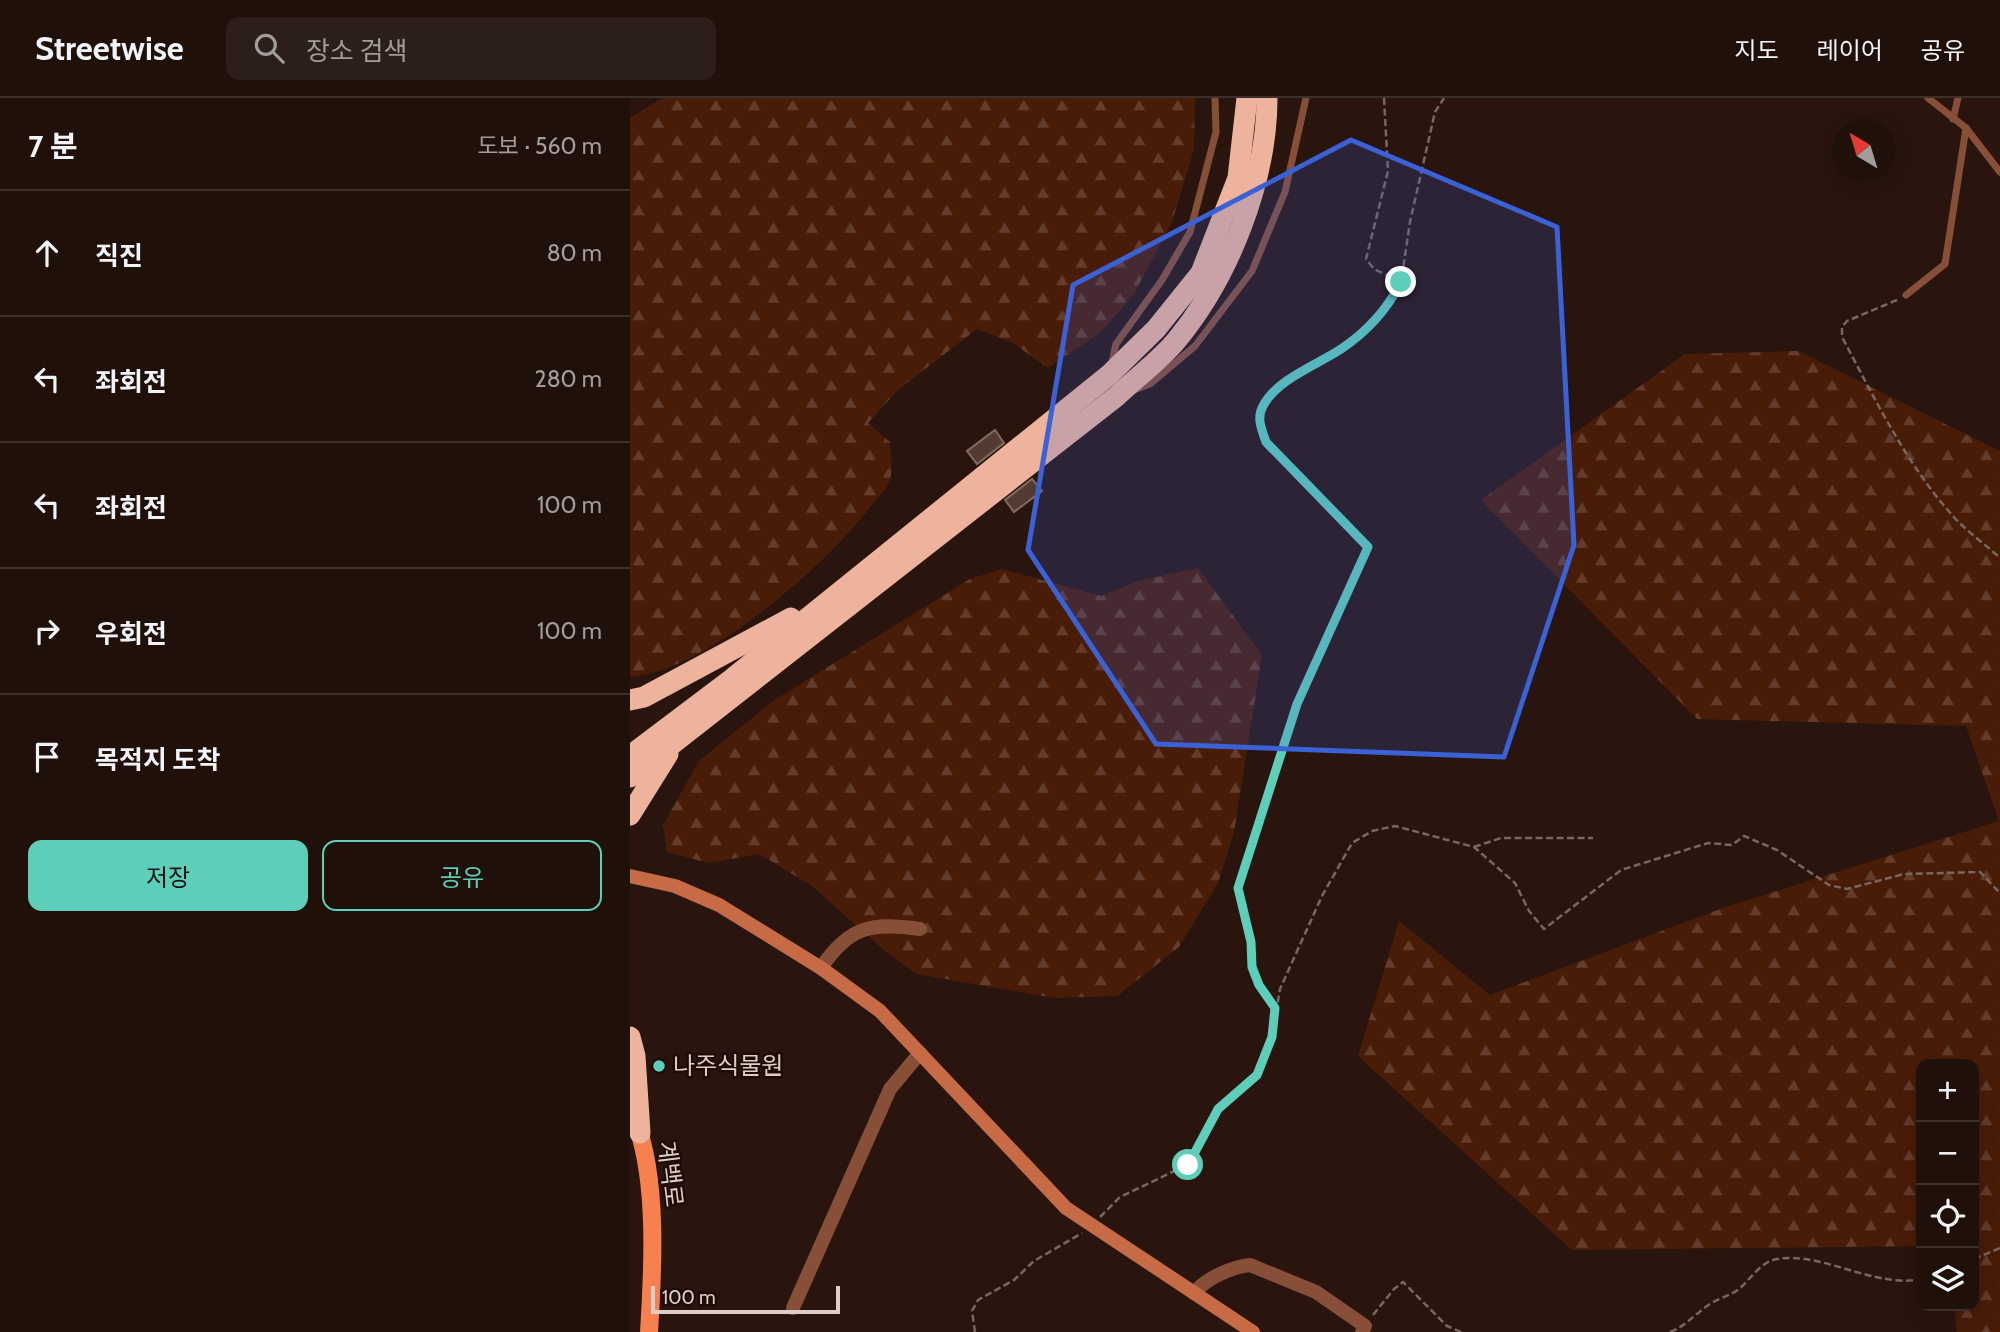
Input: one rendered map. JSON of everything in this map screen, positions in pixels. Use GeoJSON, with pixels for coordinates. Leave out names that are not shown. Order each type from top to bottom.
{"type":"FeatureCollection","features":[{"type":"Feature","properties":{"kind":"highway"},"geometry":{"type":"LineString","coordinates":[[630,756],[1110,375],[1156,329],[1201,272],[1238,178],[1252,100]]}},
{"type":"Feature","properties":{"kind":"highway"},"geometry":{"type":"LineString","coordinates":[[630,777],[1117,396],[1175,342],[1219,279],[1250,203],[1267,115],[1252,100]]}},
{"type":"Feature","properties":{"kind":"highway"},"geometry":{"type":"LineString","coordinates":[[630,701],[644,697],[728,653],[844,588]]}},
{"type":"Feature","properties":{"kind":"highway"},"geometry":{"type":"LineString","coordinates":[[630,815],[676,742]]}},
{"type":"Feature","properties":{"kind":"highway"},"geometry":{"type":"LineString","coordinates":[[630,1037],[635,1056],[640,1133]]}},
{"type":"Feature","properties":{"kind":"main road","name":"계백로"},"geometry":{"type":"LineString","coordinates":[[630,1107],[640,1133],[654,1257],[649,1332]]}},
{"type":"Feature","properties":{"kind":"street"},"geometry":{"type":"LineString","coordinates":[[630,876],[676,886],[719,905],[821,968],[880,1011],[1066,1208],[1253,1332]]}},
{"type":"Feature","properties":{"kind":"street"},"geometry":{"type":"LineString","coordinates":[[821,968],[834,948],[864,928],[888,924],[920,929]]}},
{"type":"Feature","properties":{"kind":"street"},"geometry":{"type":"LineString","coordinates":[[793,1308],[890,1089],[920,1053]]}},
{"type":"Feature","properties":{"kind":"street"},"geometry":{"type":"LineString","coordinates":[[1194,1293],[1238,1266],[1250,1265],[1316,1292],[1364,1329]]}},
{"type":"Feature","properties":{"kind":"lane"},"geometry":{"type":"LineString","coordinates":[[1110,375],[1116,344],[1190,232],[1216,132],[1215,98]]}},
{"type":"Feature","properties":{"kind":"lane"},"geometry":{"type":"LineString","coordinates":[[1117,396],[1150,384],[1195,346],[1252,271],[1285,191],[1306,98]]}},
{"type":"Feature","properties":{"kind":"lane"},"geometry":{"type":"LineString","coordinates":[[1928,98],[1966,128],[2000,172]]}},
{"type":"Feature","properties":{"kind":"lane"},"geometry":{"type":"LineString","coordinates":[[1953,119],[1958,98]]}},
{"type":"Feature","properties":{"kind":"lane"},"geometry":{"type":"LineString","coordinates":[[1906,295],[1945,264],[1966,128]]}},
{"type":"Feature","properties":{"kind":"path"},"geometry":{"type":"LineString","coordinates":[[1384,98],[1388,171],[1366,259],[1374,270],[1401,282]]}},
{"type":"Feature","properties":{"kind":"path"},"geometry":{"type":"LineString","coordinates":[[1275,1008],[1259,985],[1252,967],[1251,942],[1238,888],[1297,704],[1368,547],[1266,442],[1259,421],[1263,406],[1278,390],[1365,331],[1389,307],[1401,282],[1410,222],[1435,112],[1444,98]]}},
{"type":"Feature","properties":{"kind":"path"},"geometry":{"type":"LineString","coordinates":[[1906,295],[1847,321],[1842,327],[1842,337],[1885,422],[1932,489],[1954,517],[2000,558]]}},
{"type":"Feature","properties":{"kind":"path"},"geometry":{"type":"LineString","coordinates":[[975,1332],[972,1311],[978,1300],[1014,1279],[1034,1261],[1091,1227],[1119,1197],[1188,1165],[1218,1109],[1257,1075],[1272,1037],[1275,1008],[1300,944],[1352,843],[1372,831],[1395,826],[1474,847],[1516,883],[1529,911],[1544,929],[1621,870],[1708,843],[1732,845],[1744,836],[1777,850],[1829,884],[1847,889],[1904,874],[1962,871],[1980,872],[2000,893]]}},
{"type":"Feature","properties":{"kind":"path"},"geometry":{"type":"LineString","coordinates":[[1474,847],[1501,838],[1593,838]]}},
{"type":"Feature","properties":{"kind":"path"},"geometry":{"type":"LineString","coordinates":[[1979,1257],[2000,1248]]}},
{"type":"Feature","properties":{"kind":"path"},"geometry":{"type":"LineString","coordinates":[[1670,1332],[1682,1327],[1709,1304],[1737,1290],[1764,1264],[1775,1259],[1792,1258],[1861,1273],[1916,1280]]}},
{"type":"Feature","properties":{"kind":"path"},"geometry":{"type":"LineString","coordinates":[[1364,1329],[1382,1303],[1403,1282],[1447,1326],[1461,1332]]}},
{"type":"Feature","properties":{"kind":"highlighted area"},"geometry":{"type":"Polygon","coordinates":[[[1351,140],[1557,227],[1574,545],[1504,757],[1156,744],[1028,550],[1073,285],[1351,140]]]}},
{"type":"Feature","properties":{"kind":"green space"},"geometry":{"type":"Polygon","coordinates":[[[663,98],[1195,98],[1194,149],[1172,222],[1134,294],[1101,332],[1048,368],[1013,343],[977,329],[899,389],[868,423],[890,442],[890,480],[885,490],[825,557],[762,612],[728,636],[694,656],[661,670],[630,677],[630,118],[663,98]]]}},
{"type":"Feature","properties":{"kind":"green space"},"geometry":{"type":"Polygon","coordinates":[[[1798,351],[2000,451],[2000,1332],[1957,1332],[1955,1311],[1979,1311],[1979,1059],[1916,1059],[1916,1246],[1572,1250],[1358,1056],[1399,921],[1490,995],[1723,908],[1999,821],[1966,726],[1697,719],[1481,500],[1685,354],[1798,351]]]}},
{"type":"Feature","properties":{"kind":"green space"},"geometry":{"type":"Polygon","coordinates":[[[1198,568],[1262,655],[1234,832],[1218,883],[1179,947],[1117,996],[1054,998],[917,974],[886,952],[812,886],[759,854],[709,863],[667,852],[663,825],[699,761],[773,701],[970,579],[1002,569],[1101,596],[1138,581],[1198,568]]]}},
{"type":"Feature","properties":{"kind":"building"},"geometry":{"type":"Polygon","coordinates":[[[995,430],[1004,443],[977,464],[967,451],[995,430]]]}},
{"type":"Feature","properties":{"kind":"building"},"geometry":{"type":"Polygon","coordinates":[[[1032,479],[1042,491],[1014,512],[1005,500],[1032,479]]]}},
{"type":"Feature","properties":{"kind":"place","name":"나주식물원"},"geometry":{"type":"Point","coordinates":[659,1066]}},
{"type":"Feature","properties":{"kind":"route"},"geometry":{"type":"LineString","coordinates":[[1188,1165],[1218,1109],[1257,1075],[1272,1037],[1275,1008],[1259,985],[1252,967],[1251,942],[1238,888],[1297,704],[1368,547],[1266,442],[1259,421],[1263,406],[1278,390],[1365,331],[1389,307],[1401,282]]}}]}
